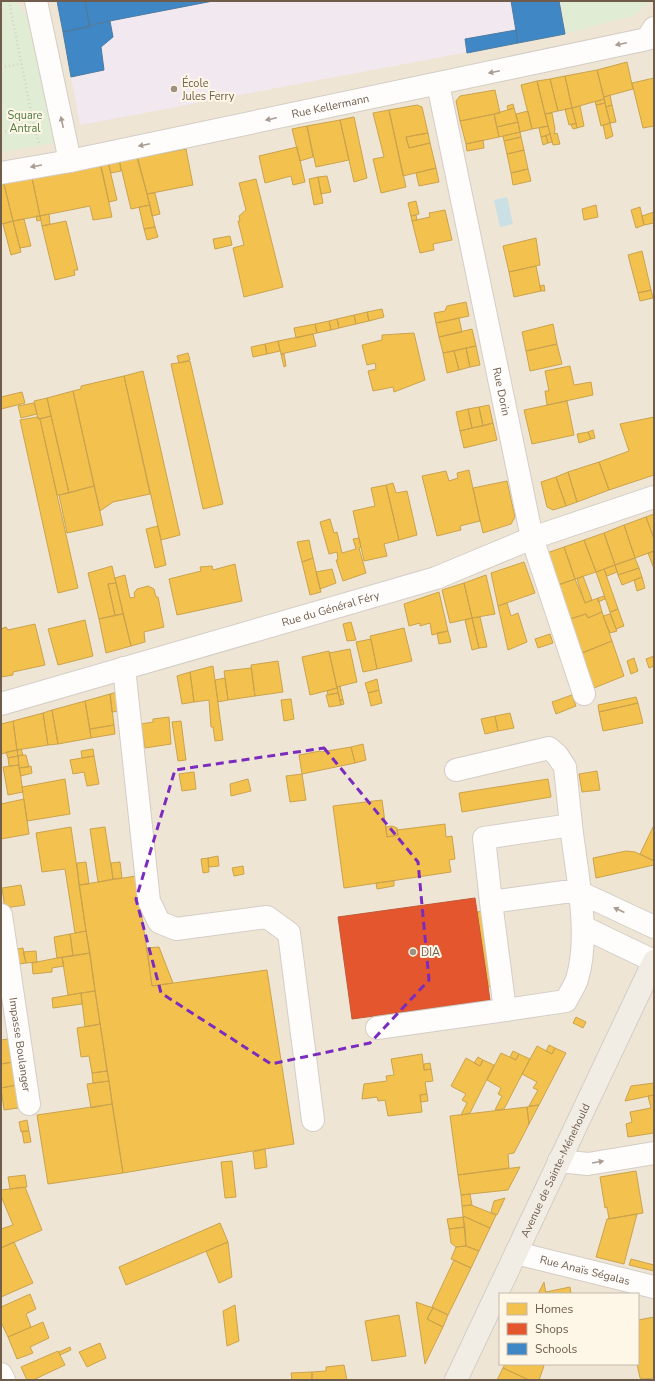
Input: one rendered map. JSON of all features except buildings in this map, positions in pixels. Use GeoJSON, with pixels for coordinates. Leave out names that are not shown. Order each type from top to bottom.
{"type":"FeatureCollection","features":[{"type":"Feature","properties":{"kind":"main road","name":"Avenue de Sainte-Ménehould"},"geometry":{"type":"LineString","coordinates":[[456,1380],[654,961]]}},
{"type":"Feature","properties":{"kind":"street"},"geometry":{"type":"LineString","coordinates":[[36,1],[70,161]]}},
{"type":"Feature","properties":{"kind":"street","name":"Rue Kellermann"},"geometry":{"type":"LineString","coordinates":[[1,172],[70,161],[646,39],[654,28]]}},
{"type":"Feature","properties":{"kind":"street","name":"Rue Dorin"},"geometry":{"type":"LineString","coordinates":[[438,84],[532,538],[584,694]]}},
{"type":"Feature","properties":{"kind":"street","name":"Rue du Général Féry"},"geometry":{"type":"LineString","coordinates":[[1,704],[436,578],[532,538],[654,497]]}},
{"type":"Feature","properties":{"kind":"street"},"geometry":{"type":"LineString","coordinates":[[124,668],[149,901],[159,922],[176,929],[267,917],[288,933],[312,1120]]}},
{"type":"Feature","properties":{"kind":"street"},"geometry":{"type":"LineString","coordinates":[[378,1028],[566,1001],[577,979],[583,948],[583,927],[565,767],[558,756],[549,748],[456,770]]}},
{"type":"Feature","properties":{"kind":"street"},"geometry":{"type":"LineString","coordinates":[[505,1010],[484,838],[571,825]]}},
{"type":"Feature","properties":{"kind":"street"},"geometry":{"type":"LineString","coordinates":[[491,902],[564,892],[579,892],[654,926]]}},
{"type":"Feature","properties":{"kind":"street","name":"Impasse Boulanger"},"geometry":{"type":"LineString","coordinates":[[1,915],[29,1104]]}},
{"type":"Feature","properties":{"kind":"street"},"geometry":{"type":"LineString","coordinates":[[583,927],[654,961]]}},
{"type":"Feature","properties":{"kind":"street"},"geometry":{"type":"LineString","coordinates":[[559,1161],[588,1164],[654,1153]]}},
{"type":"Feature","properties":{"kind":"street","name":"Rue Anaïs Ségalas"},"geometry":{"type":"LineString","coordinates":[[516,1253],[654,1287]]}},
{"type":"Feature","properties":{"kind":"street"},"geometry":{"type":"LineString","coordinates":[[1,1374],[4,1380]]}},
{"type":"Feature","properties":{"kind":"path"},"geometry":{"type":"LineString","coordinates":[[9,1],[34,127],[46,164]]}},
{"type":"Feature","properties":{"kind":"path"},"geometry":{"type":"LineString","coordinates":[[1,67],[22,64]]}},
{"type":"Feature","properties":{"kind":"path"},"geometry":{"type":"LineString","coordinates":[[1,132],[62,121]]}},
{"type":"Feature","properties":{"kind":"highlighted area"},"geometry":{"type":"Polygon","coordinates":[[[324,748],[418,862],[429,980],[370,1043],[271,1064],[161,993],[136,899],[175,770],[324,748]]]}},
{"type":"Feature","properties":{"kind":"shaded area"},"geometry":{"type":"Polygon","coordinates":[[[1,1],[654,1],[654,1380],[1,1380],[1,1]]]}},
{"type":"Feature","properties":{"kind":"shaded area","name":"École Jules Ferry"},"geometry":{"type":"Polygon","coordinates":[[[57,1],[559,1],[565,34],[80,125],[57,1]]]}},
{"type":"Feature","properties":{"kind":"shaded area"},"geometry":{"type":"Polygon","coordinates":[[[507,197],[513,224],[500,227],[494,200],[507,197]]]}},
{"type":"Feature","properties":{"kind":"green space","name":"Square Antral"},"geometry":{"type":"Polygon","coordinates":[[[1,1],[15,1],[28,18],[54,143],[1,152],[1,1]]]}},
{"type":"Feature","properties":{"kind":"green space"},"geometry":{"type":"Polygon","coordinates":[[[560,1],[650,1],[633,16],[567,33],[560,1]]]}},
{"type":"Feature","properties":{"kind":"place","name":"École Jules Ferry"},"geometry":{"type":"Point","coordinates":[174,89]}},
{"type":"Feature","properties":{"kind":"place","name":"DIA"},"geometry":{"type":"Point","coordinates":[413,952]}}]}
